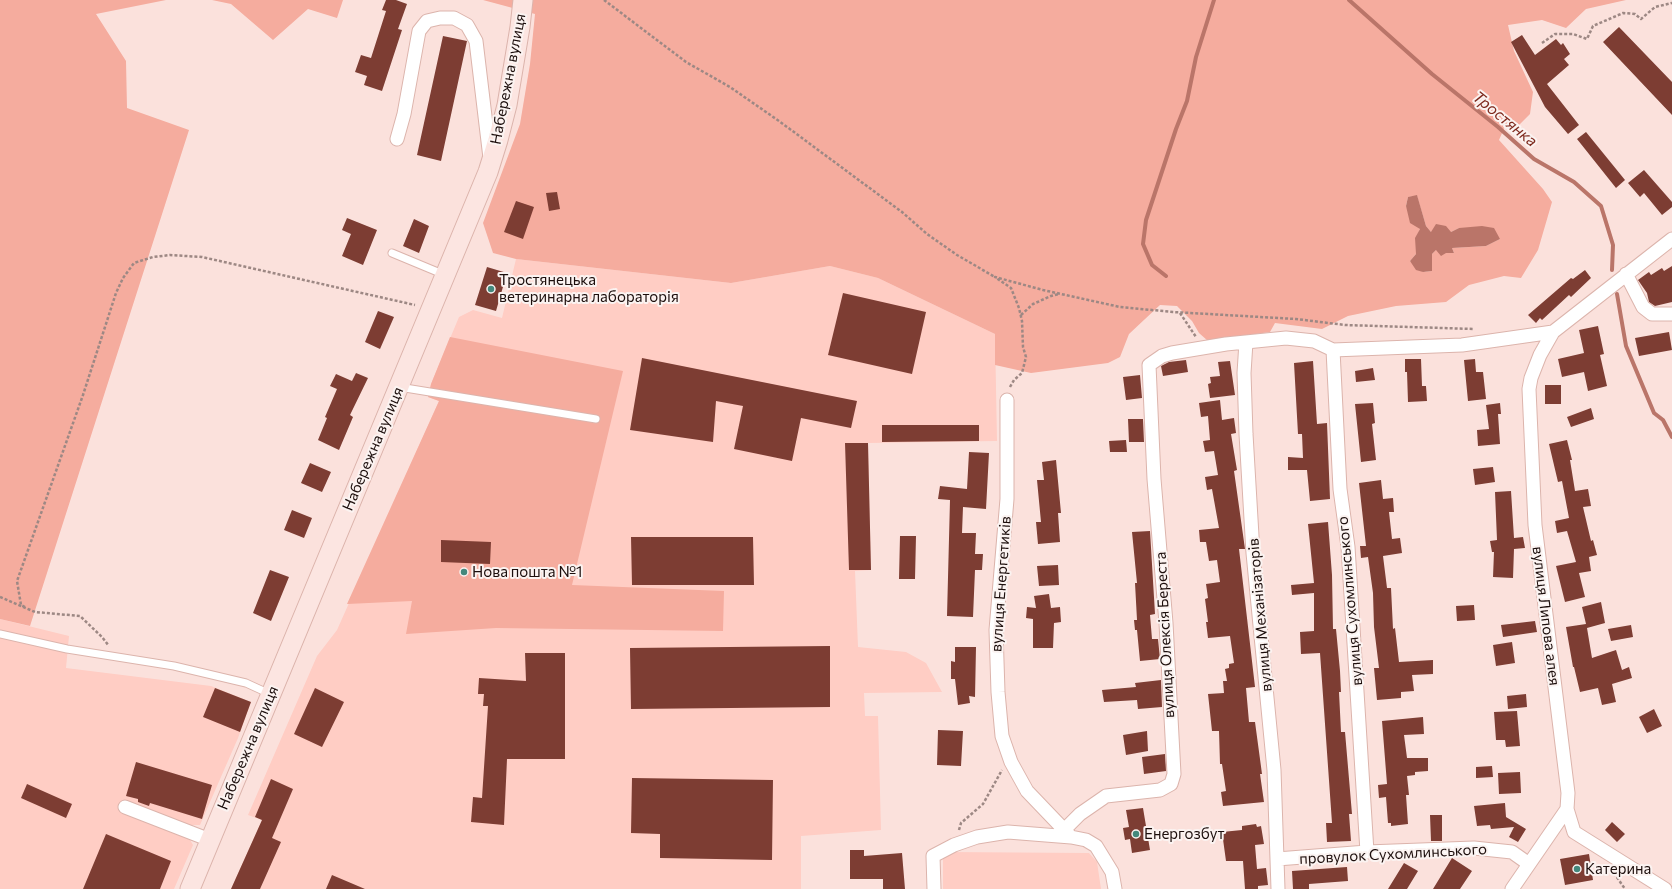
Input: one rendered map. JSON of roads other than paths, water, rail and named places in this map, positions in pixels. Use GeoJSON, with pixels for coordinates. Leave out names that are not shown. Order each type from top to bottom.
{"type":"FeatureCollection","features":[{"type":"Feature","properties":{"kind":"main road","name":"Набережна вулиця"},"geometry":{"type":"LineString","coordinates":[[190,889],[445,276],[490,164],[507,105],[523,0]]}},
{"type":"Feature","properties":{"kind":"street"},"geometry":{"type":"LineString","coordinates":[[397,139],[405,107],[419,31],[427,22],[440,18],[454,18],[468,25],[476,41],[490,164]]}},
{"type":"Feature","properties":{"kind":"street","name":"вулиця Липова алея"},"geometry":{"type":"LineString","coordinates":[[1567,809],[1568,792],[1535,525],[1529,389],[1531,378],[1540,355],[1553,332],[1626,274],[1672,240]]}},
{"type":"Feature","properties":{"kind":"street"},"geometry":{"type":"LineString","coordinates":[[1626,274],[1643,307],[1652,314],[1672,314]]}},
{"type":"Feature","properties":{"kind":"street"},"geometry":{"type":"LineString","coordinates":[[1246,342],[1286,338],[1298,339],[1314,341],[1333,350],[1462,345],[1553,332]]}},
{"type":"Feature","properties":{"kind":"street","name":"вулиця Олексія Береста"},"geometry":{"type":"LineString","coordinates":[[1068,833],[1080,814],[1106,796],[1160,790],[1171,784],[1174,774],[1166,623],[1154,479],[1149,365],[1162,356],[1172,353],[1246,342]]}},
{"type":"Feature","properties":{"kind":"street","name":"вулиця Механізаторів"},"geometry":{"type":"LineString","coordinates":[[1246,342],[1244,373],[1246,434],[1253,545],[1274,770],[1278,889]]}},
{"type":"Feature","properties":{"kind":"street","name":"вулиця Сухомлинського"},"geometry":{"type":"LineString","coordinates":[[1333,350],[1340,489],[1349,555],[1367,852]]}},
{"type":"Feature","properties":{"kind":"street","name":"вулиця Енергетиків"},"geometry":{"type":"LineString","coordinates":[[1007,400],[1007,499],[999,586],[996,647],[1000,723],[1010,762],[1027,791],[1068,833],[1086,840],[1096,846],[1112,872],[1115,889]]}},
{"type":"Feature","properties":{"kind":"street"},"geometry":{"type":"LineString","coordinates":[[125,807],[210,840]]}},
{"type":"Feature","properties":{"kind":"street"},"geometry":{"type":"LineString","coordinates":[[1512,889],[1567,809]]}},
{"type":"Feature","properties":{"kind":"street"},"geometry":{"type":"LineString","coordinates":[[1567,809],[1574,832],[1665,889]]}},
{"type":"Feature","properties":{"kind":"street"},"geometry":{"type":"LineString","coordinates":[[934,889],[933,856],[957,844],[976,837],[1008,832],[1068,833]]}},
{"type":"Feature","properties":{"kind":"street","name":"провулок Сухомлинського"},"geometry":{"type":"LineString","coordinates":[[1278,859],[1350,855],[1367,852],[1474,848],[1512,852],[1529,864]]}},
{"type":"Feature","properties":{"kind":"lane"},"geometry":{"type":"LineString","coordinates":[[392,253],[445,276]]}},
{"type":"Feature","properties":{"kind":"lane"},"geometry":{"type":"LineString","coordinates":[[399,387],[596,419]]}},
{"type":"Feature","properties":{"kind":"lane"},"geometry":{"type":"LineString","coordinates":[[0,634],[68,649],[174,666],[246,683],[271,694]]}},
{"type":"Feature","properties":{"kind":"waterway"},"geometry":{"type":"LineString","coordinates":[[1166,276],[1152,265],[1143,244],[1146,220],[1176,129],[1187,101],[1196,57],[1214,0]]}},
{"type":"Feature","properties":{"kind":"waterway","name":"Тростянка"},"geometry":{"type":"LineString","coordinates":[[1349,0],[1432,74],[1498,127],[1534,159],[1574,182],[1601,206],[1613,245],[1612,270]]}},
{"type":"Feature","properties":{"kind":"waterway","name":"Тростянка"},"geometry":{"type":"LineString","coordinates":[[1617,294],[1626,346],[1654,413],[1663,420],[1672,437]]}},
{"type":"Feature","properties":{"kind":"place","name":"Тростянецька ветеринарна лабораторія"},"geometry":{"type":"Point","coordinates":[491,289]}},
{"type":"Feature","properties":{"kind":"place","name":"Нова пошта №1"},"geometry":{"type":"Point","coordinates":[464,572]}},
{"type":"Feature","properties":{"kind":"place","name":"Енергозбут"},"geometry":{"type":"Point","coordinates":[1136,834]}},
{"type":"Feature","properties":{"kind":"place","name":"Катерина"},"geometry":{"type":"Point","coordinates":[1577,869]}}]}
